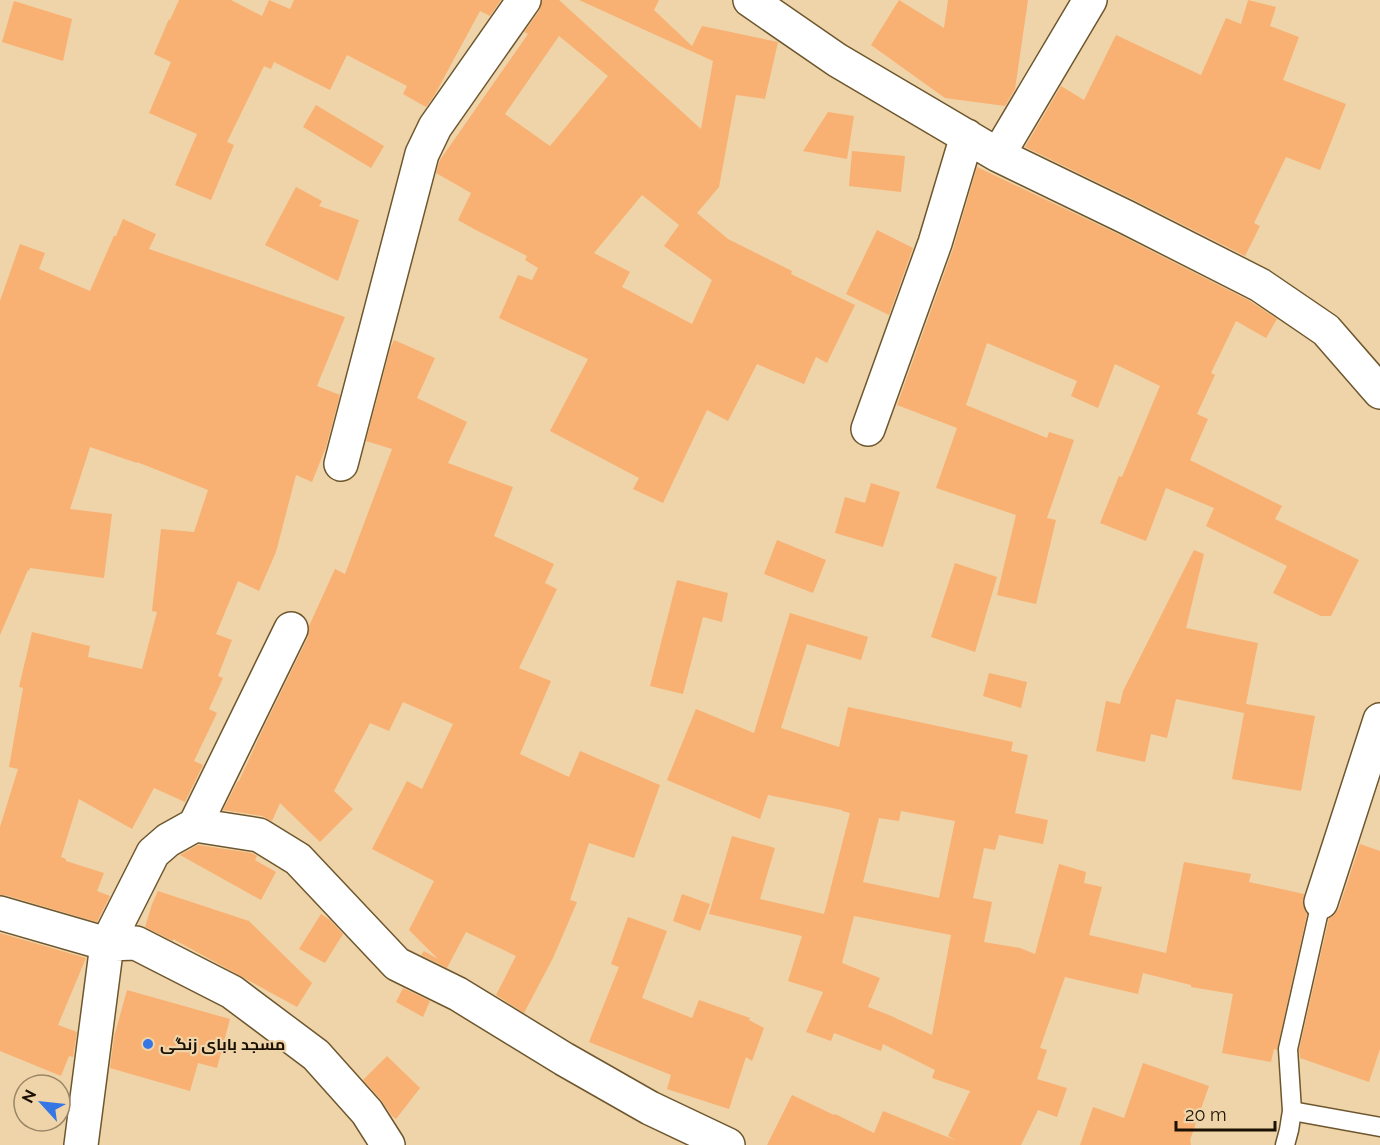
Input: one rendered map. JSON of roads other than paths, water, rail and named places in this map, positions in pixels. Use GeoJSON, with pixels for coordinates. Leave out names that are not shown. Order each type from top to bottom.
{"type":"FeatureCollection","features":[{"type":"Feature","properties":{"kind":"street"},"geometry":{"type":"LineString","coordinates":[[341,464],[422,154],[435,127],[524,0]]}},
{"type":"Feature","properties":{"kind":"street"},"geometry":{"type":"LineString","coordinates":[[750,0],[837,60],[998,155],[1260,285],[1326,330],[1380,392]]}},
{"type":"Feature","properties":{"kind":"street"},"geometry":{"type":"LineString","coordinates":[[998,155],[1090,0]]}},
{"type":"Feature","properties":{"kind":"street"},"geometry":{"type":"LineString","coordinates":[[868,429],[935,243],[967,136]]}},
{"type":"Feature","properties":{"kind":"street"},"geometry":{"type":"LineString","coordinates":[[81,1145],[107,944],[153,854],[168,840],[195,825],[291,629]]}},
{"type":"Feature","properties":{"kind":"street"},"geometry":{"type":"LineString","coordinates":[[1321,902],[1380,720]]}},
{"type":"Feature","properties":{"kind":"street"},"geometry":{"type":"LineString","coordinates":[[195,825],[259,835],[298,859],[397,964],[458,994],[650,1108],[729,1145]]}},
{"type":"Feature","properties":{"kind":"street"},"geometry":{"type":"LineString","coordinates":[[0,913],[107,944],[136,943],[231,992],[316,1055],[367,1112],[388,1145]]}},
{"type":"Feature","properties":{"kind":"lane"},"geometry":{"type":"LineString","coordinates":[[1285,1145],[1292,1111],[1288,1049],[1321,902]]}},
{"type":"Feature","properties":{"kind":"lane"},"geometry":{"type":"LineString","coordinates":[[1292,1111],[1380,1127]]}},
{"type":"Feature","properties":{"kind":"place","name":"مسجد بابای زنگی"},"geometry":{"type":"Point","coordinates":[148,1044]}}]}
